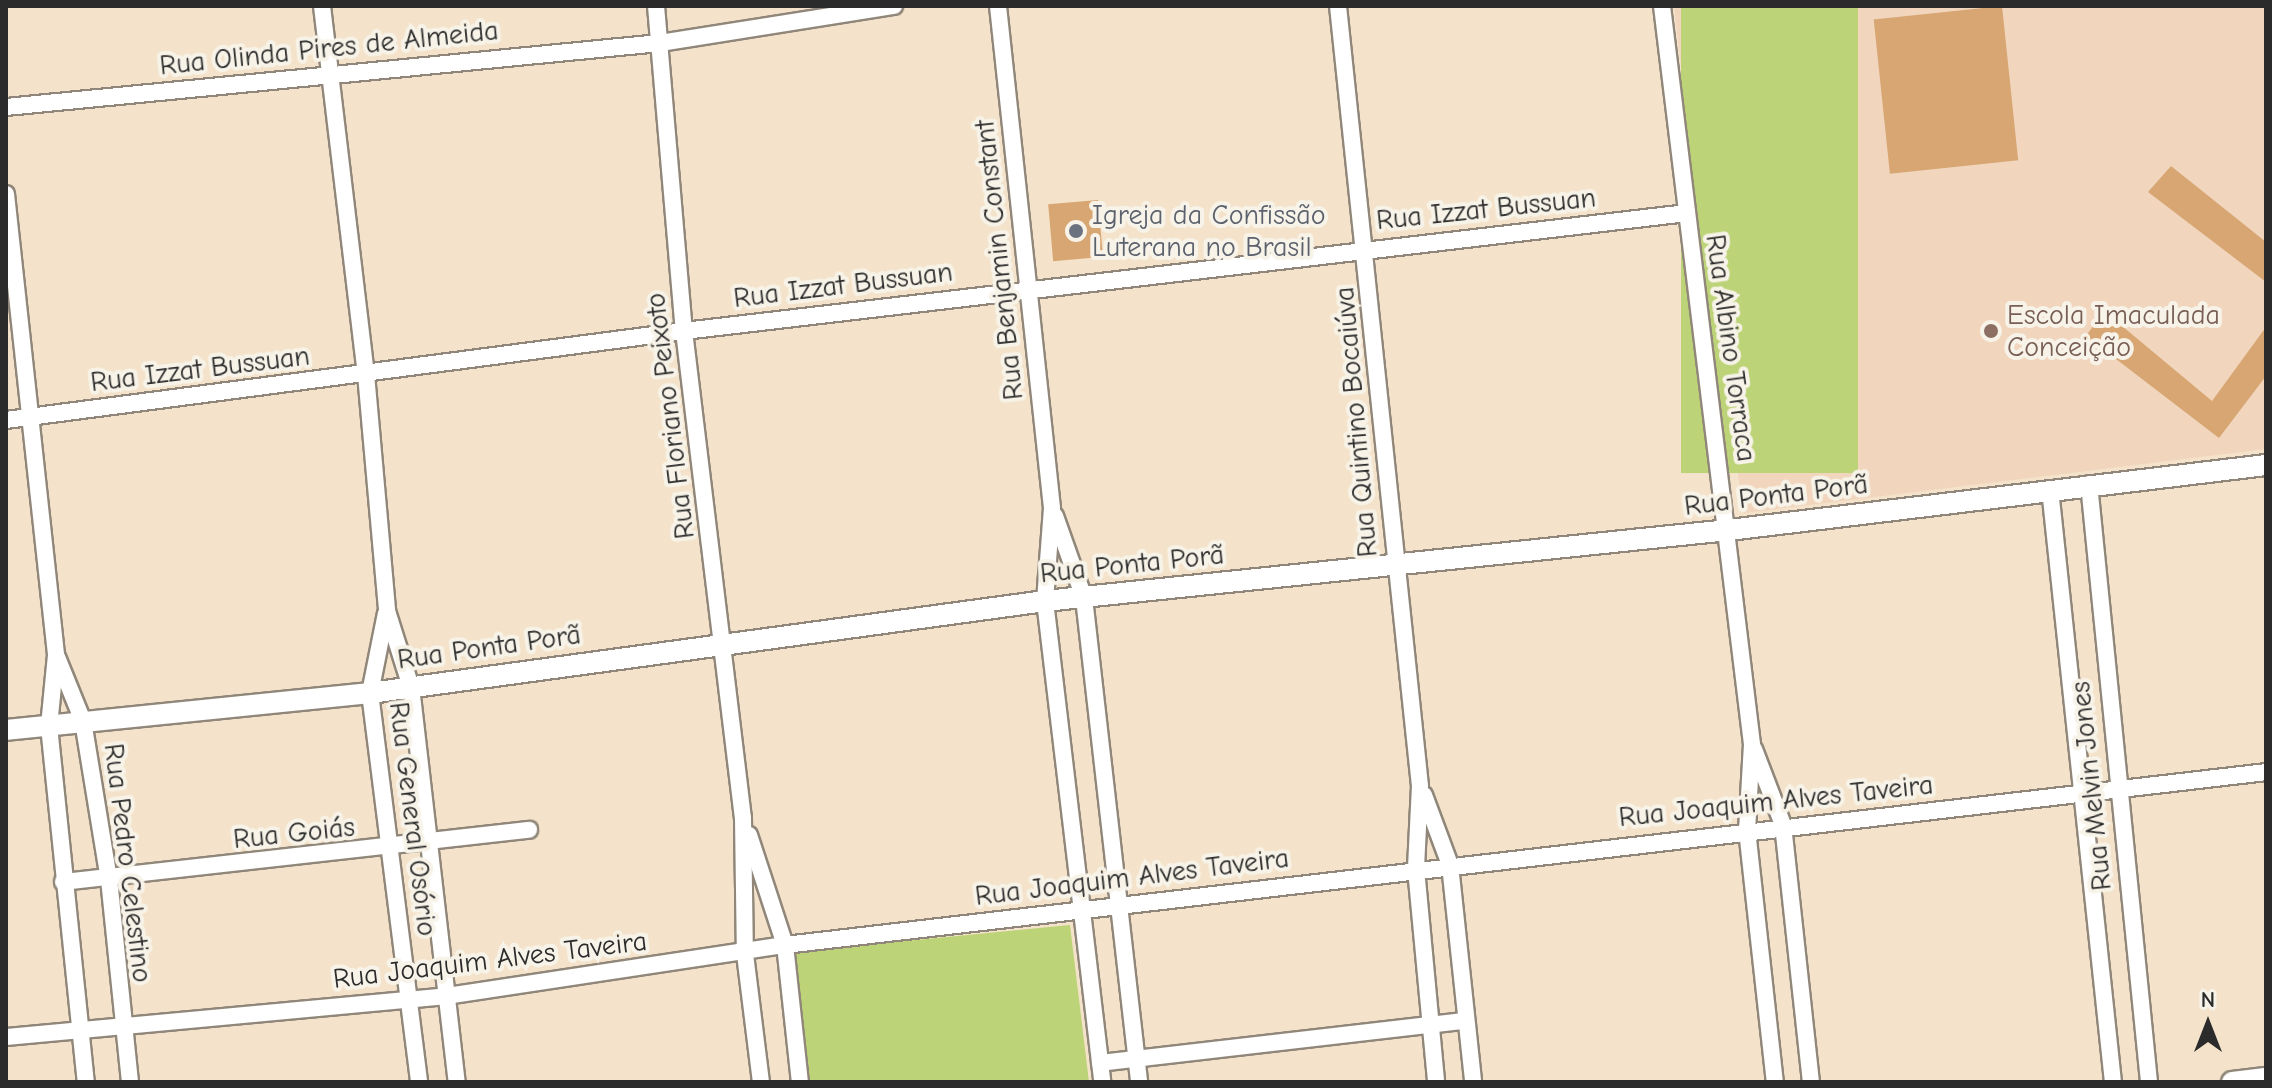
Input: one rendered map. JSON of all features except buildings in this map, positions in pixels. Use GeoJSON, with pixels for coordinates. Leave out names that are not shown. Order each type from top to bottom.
{"type":"FeatureCollection","features":[{"type":"Feature","properties":{"kind":"street","name":"Rua General Osório"},"geometry":{"type":"LineString","coordinates":[[322,6],[366,374],[387,611],[411,687],[457,1082]]}},
{"type":"Feature","properties":{"kind":"street","name":"Rua Floriano Peixoto"},"geometry":{"type":"LineString","coordinates":[[656,6],[684,331],[725,641],[743,818],[745,954],[761,1082]]}},
{"type":"Feature","properties":{"kind":"street","name":"Rua Olinda Pires de Almeida"},"geometry":{"type":"LineString","coordinates":[[6,107],[660,43],[894,6]]}},
{"type":"Feature","properties":{"kind":"street","name":"Rua Benjamin Constant"},"geometry":{"type":"LineString","coordinates":[[998,6],[1052,508],[1045,601],[1102,1082]]}},
{"type":"Feature","properties":{"kind":"street","name":"Rua Quintino Bocaiúva"},"geometry":{"type":"LineString","coordinates":[[1338,6],[1367,249],[1394,565],[1420,786],[1416,869],[1436,1082]]}},
{"type":"Feature","properties":{"kind":"street","name":"Rua Albino Torraca"},"geometry":{"type":"LineString","coordinates":[[1662,6],[1729,530],[1752,744],[1747,830],[1775,1082]]}},
{"type":"Feature","properties":{"kind":"street","name":"Rua Pedro Celestino"},"geometry":{"type":"LineString","coordinates":[[6,194],[56,655],[49,726],[86,1082]]}},
{"type":"Feature","properties":{"kind":"street","name":"Rua Izzat Bussuan"},"geometry":{"type":"LineString","coordinates":[[6,420],[1029,288],[1687,213]]}},
{"type":"Feature","properties":{"kind":"street","name":"Rua Ponta Porã"},"geometry":{"type":"LineString","coordinates":[[6,730],[370,693],[725,641],[1045,601],[1729,530],[2089,484],[2266,465]]}},
{"type":"Feature","properties":{"kind":"street","name":"Rua Melvin Jones"},"geometry":{"type":"LineString","coordinates":[[2089,484],[2116,790],[2149,1082]]}},
{"type":"Feature","properties":{"kind":"street","name":"Rua Melvin Jones"},"geometry":{"type":"LineString","coordinates":[[2050,489],[2113,1082]]}},
{"type":"Feature","properties":{"kind":"street","name":"Rua Benjamin Constant"},"geometry":{"type":"LineString","coordinates":[[1052,508],[1084,598],[1139,1082]]}},
{"type":"Feature","properties":{"kind":"street","name":"Rua General Osório"},"geometry":{"type":"LineString","coordinates":[[387,611],[370,693],[419,1082]]}},
{"type":"Feature","properties":{"kind":"street","name":"Rua Pedro Celestino"},"geometry":{"type":"LineString","coordinates":[[56,655],[83,721],[109,879],[130,1082]]}},
{"type":"Feature","properties":{"kind":"street","name":"Rua Albino Torraca"},"geometry":{"type":"LineString","coordinates":[[1752,744],[1783,825],[1811,1082]]}},
{"type":"Feature","properties":{"kind":"street","name":"Rua Joaquim Alves Taveira"},"geometry":{"type":"LineString","coordinates":[[6,1037],[80,1027],[447,996],[745,954],[785,945],[1783,825],[2266,772]]}},
{"type":"Feature","properties":{"kind":"street","name":"Rua Quintino Bocaiúva"},"geometry":{"type":"LineString","coordinates":[[1420,786],[1450,865],[1473,1082]]}},
{"type":"Feature","properties":{"kind":"street","name":"Rua Floriano Peixoto"},"geometry":{"type":"LineString","coordinates":[[743,818],[785,945],[800,1082]]}},
{"type":"Feature","properties":{"kind":"street","name":"Rua Goiás"},"geometry":{"type":"LineString","coordinates":[[63,882],[529,830]]}},
{"type":"Feature","properties":{"kind":"street"},"geometry":{"type":"LineString","coordinates":[[1100,1063],[1465,1021]]}},
{"type":"Feature","properties":{"kind":"street"},"geometry":{"type":"LineString","coordinates":[[2232,1082],[2266,1078]]}},
{"type":"Feature","properties":{"kind":"shaded area","name":"Escola Imaculada Conceição"},"geometry":{"type":"Polygon","coordinates":[[[1674,6],[2266,6],[2266,449],[1744,513],[1698,212],[1674,6]]]}},
{"type":"Feature","properties":{"kind":"green space"},"geometry":{"type":"Polygon","coordinates":[[[1681,6],[1858,6],[1858,473],[1681,473],[1681,6]]]}},
{"type":"Feature","properties":{"kind":"green space"},"geometry":{"type":"Polygon","coordinates":[[[1070,925],[1089,1082],[806,1082],[794,952],[1070,925]]]}},
{"type":"Feature","properties":{"kind":"place","name":"Igreja da Confissão Luterana no Brasil"},"geometry":{"type":"Point","coordinates":[1076,231]}},
{"type":"Feature","properties":{"kind":"place","name":"Escola Imaculada Conceição"},"geometry":{"type":"Point","coordinates":[1991,331]}}]}
